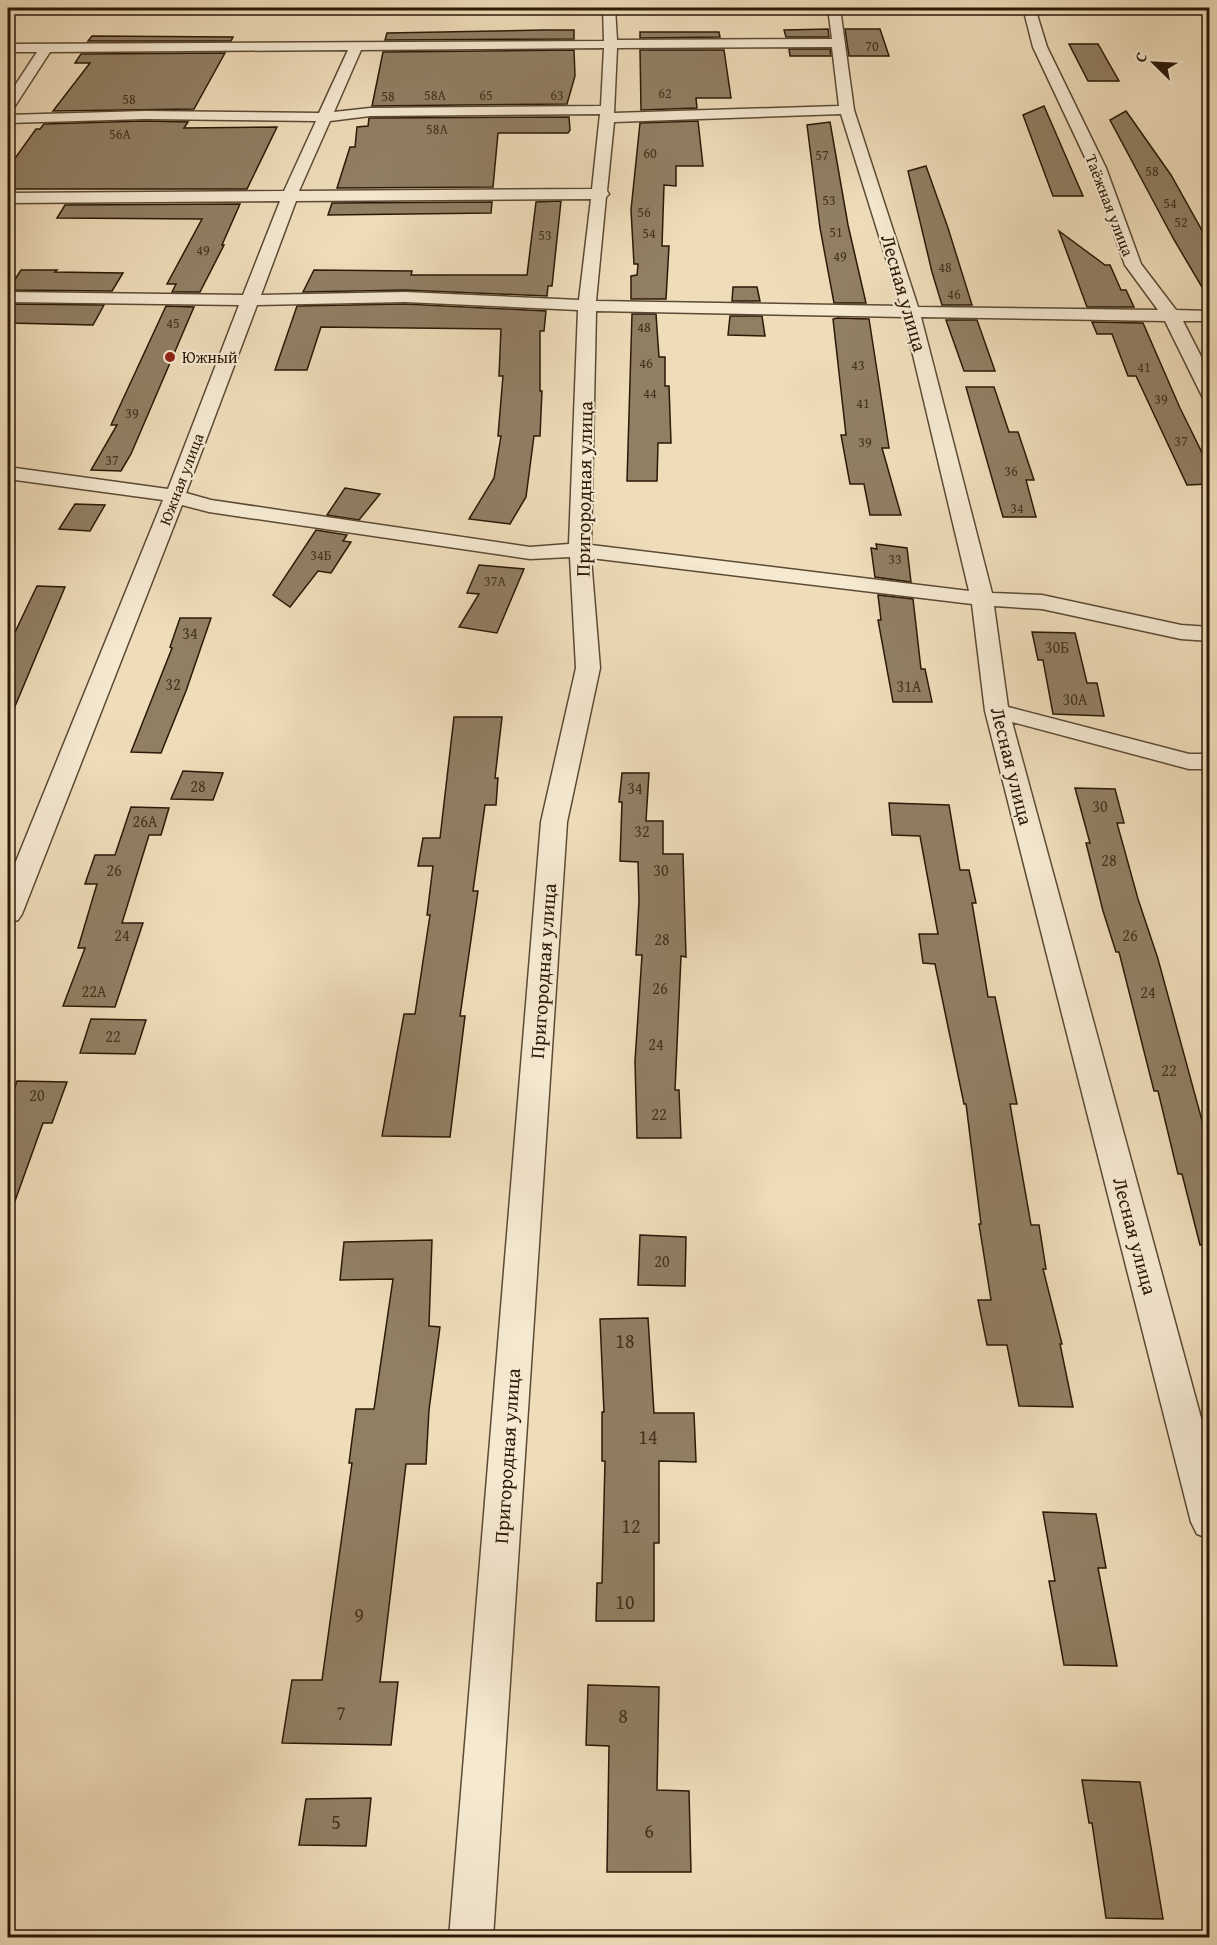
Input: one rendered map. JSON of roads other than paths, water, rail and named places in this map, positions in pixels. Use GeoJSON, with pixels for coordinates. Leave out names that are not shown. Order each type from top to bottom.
{"type":"FeatureCollection","features":[{"type":"Feature","properties":{"kind":"street","name":"Пригородная улица"},"geometry":{"type":"LineString","coordinates":[[471,1938],[554,822],[588,668],[580,550],[587,306],[608,114],[611,44],[609,8]]}},
{"type":"Feature","properties":{"kind":"street","name":"Лесная улица"},"geometry":{"type":"LineString","coordinates":[[834,8],[847,110],[911,311],[982,599],[997,711],[1209,1521]]}},
{"type":"Feature","properties":{"kind":"street","name":"Таёжная улица"},"geometry":{"type":"LineString","coordinates":[[1029,8],[1040,47],[1098,168],[1133,265],[1171,315],[1209,394]]}},
{"type":"Feature","properties":{"kind":"street"},"geometry":{"type":"LineString","coordinates":[[8,48],[838,43]]}},
{"type":"Feature","properties":{"kind":"street","name":"Южная улица"},"geometry":{"type":"LineString","coordinates":[[8,914],[175,496],[290,195],[356,46]]}},
{"type":"Feature","properties":{"kind":"street"},"geometry":{"type":"LineString","coordinates":[[8,106],[46,48]]}},
{"type":"Feature","properties":{"kind":"street"},"geometry":{"type":"LineString","coordinates":[[8,119],[145,115],[325,117],[370,112],[608,114],[847,110]]}},
{"type":"Feature","properties":{"kind":"street"},"geometry":{"type":"LineString","coordinates":[[8,198],[601,194]]}},
{"type":"Feature","properties":{"kind":"street"},"geometry":{"type":"LineString","coordinates":[[8,297],[251,300],[405,297],[587,306],[1209,316]]}},
{"type":"Feature","properties":{"kind":"street"},"geometry":{"type":"LineString","coordinates":[[8,473],[175,496],[209,506],[530,553],[580,550],[982,599],[1042,602],[1181,632],[1209,634]]}},
{"type":"Feature","properties":{"kind":"street"},"geometry":{"type":"LineString","coordinates":[[997,711],[1189,762],[1209,761]]}},
{"type":"Feature","properties":{"kind":"place","name":"Южный"},"geometry":{"type":"Point","coordinates":[170,357]}}]}
